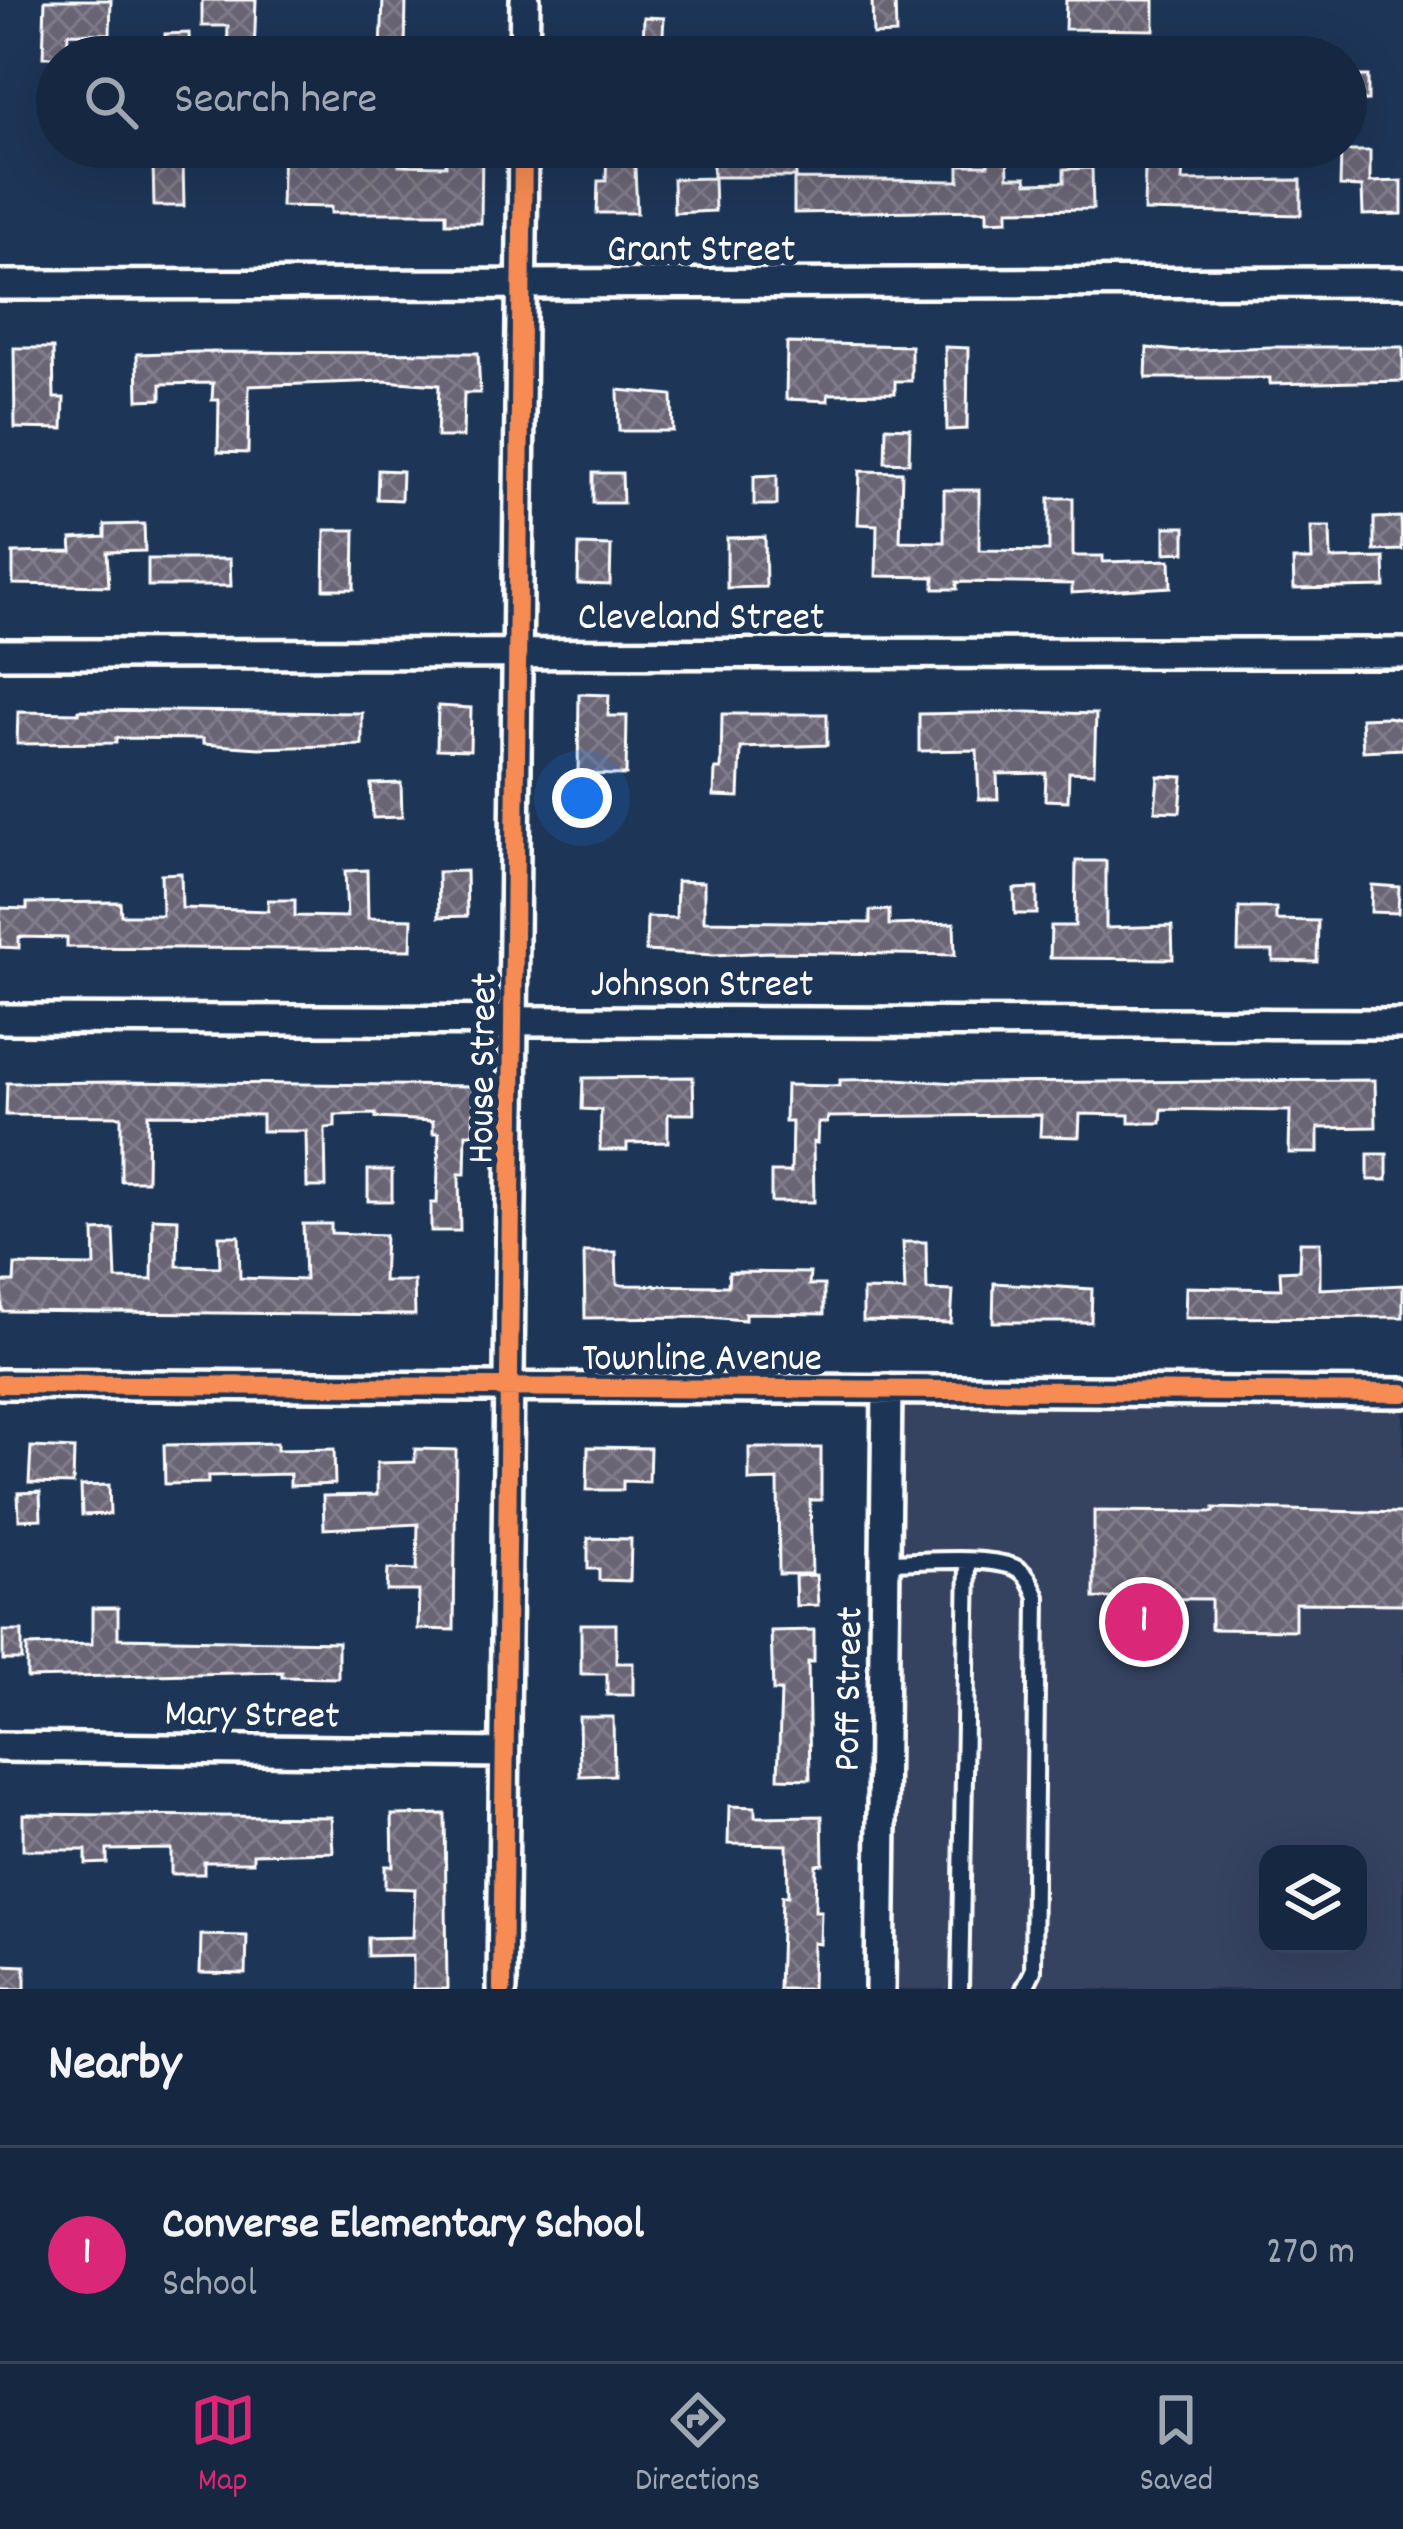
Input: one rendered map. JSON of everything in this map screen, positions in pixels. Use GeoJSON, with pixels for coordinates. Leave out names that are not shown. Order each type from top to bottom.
{"type":"FeatureCollection","features":[{"type":"Feature","properties":{"kind":"street"},"geometry":{"type":"LineString","coordinates":[[524,36],[525,0]]}},
{"type":"Feature","properties":{"kind":"street","name":"House Street"},"geometry":{"type":"LineString","coordinates":[[502,1989],[523,168]]}},
{"type":"Feature","properties":{"kind":"street","name":"Grant Street"},"geometry":{"type":"LineString","coordinates":[[0,285],[1403,282]]}},
{"type":"Feature","properties":{"kind":"street","name":"Cleveland Street"},"geometry":{"type":"LineString","coordinates":[[0,654],[1403,653]]}},
{"type":"Feature","properties":{"kind":"street","name":"Johnson Street"},"geometry":{"type":"LineString","coordinates":[[0,1018],[1403,1024]]}},
{"type":"Feature","properties":{"kind":"street","name":"Townline Avenue"},"geometry":{"type":"LineString","coordinates":[[0,1384],[1403,1393]]}},
{"type":"Feature","properties":{"kind":"street","name":"Poff Street"},"geometry":{"type":"LineString","coordinates":[[880,1989],[887,1389]]}},
{"type":"Feature","properties":{"kind":"street","name":"Mary Street"},"geometry":{"type":"LineString","coordinates":[[0,1747],[504,1753]]}},
{"type":"Feature","properties":{"kind":"lane"},"geometry":{"type":"LineString","coordinates":[[886,1562],[1016,1568],[1029,1579],[1037,1597],[1033,1971],[1024,1989]]}},
{"type":"Feature","properties":{"kind":"lane"},"geometry":{"type":"LineString","coordinates":[[960,1989],[968,1563]]}},
{"type":"Feature","properties":{"kind":"shaded area"},"geometry":{"type":"Polygon","coordinates":[[[887,1389],[1403,1390],[1403,1989],[880,1989],[887,1389]]]}},
{"type":"Feature","properties":{"kind":"building"},"geometry":{"type":"Polygon","coordinates":[[[45,0],[111,0],[110,34],[44,36],[45,0]]]}},
{"type":"Feature","properties":{"kind":"building"},"geometry":{"type":"Polygon","coordinates":[[[202,0],[256,0],[255,36],[228,36],[228,26],[202,26],[202,0]]]}},
{"type":"Feature","properties":{"kind":"building"},"geometry":{"type":"Polygon","coordinates":[[[383,0],[406,0],[405,36],[382,36],[383,0]]]}},
{"type":"Feature","properties":{"kind":"building"},"geometry":{"type":"Polygon","coordinates":[[[872,0],[895,0],[896,34],[873,35],[872,0]]]}},
{"type":"Feature","properties":{"kind":"building"},"geometry":{"type":"Polygon","coordinates":[[[1066,0],[1154,0],[1154,30],[1065,29],[1066,0]]]}},
{"type":"Feature","properties":{"kind":"building"},"geometry":{"type":"Polygon","coordinates":[[[644,17],[664,18],[663,36],[643,36],[644,17]]]}},
{"type":"Feature","properties":{"kind":"building"},"geometry":{"type":"Polygon","coordinates":[[[1370,151],[1370,182],[1402,181],[1402,214],[1363,215],[1362,187],[1340,186],[1341,168],[1367,168],[1370,151]]]}},
{"type":"Feature","properties":{"kind":"building"},"geometry":{"type":"Polygon","coordinates":[[[153,168],[183,168],[184,206],[154,206],[153,168]]]}},
{"type":"Feature","properties":{"kind":"building"},"geometry":{"type":"Polygon","coordinates":[[[282,168],[482,168],[481,223],[446,223],[446,213],[331,213],[331,207],[281,206],[282,168]]]}},
{"type":"Feature","properties":{"kind":"building"},"geometry":{"type":"Polygon","coordinates":[[[606,168],[635,168],[637,213],[597,213],[598,181],[606,181],[606,168]]]}},
{"type":"Feature","properties":{"kind":"building"},"geometry":{"type":"Polygon","coordinates":[[[713,168],[796,168],[796,177],[713,177],[713,168]]]}},
{"type":"Feature","properties":{"kind":"building"},"geometry":{"type":"Polygon","coordinates":[[[959,168],[1008,168],[1008,177],[1026,177],[1027,183],[1064,182],[1064,169],[1092,168],[1093,209],[1008,210],[1008,220],[987,221],[987,210],[794,213],[794,179],[959,181],[959,168]]]}},
{"type":"Feature","properties":{"kind":"building"},"geometry":{"type":"Polygon","coordinates":[[[1145,168],[1183,168],[1182,181],[1301,180],[1301,215],[1144,211],[1145,168]]]}},
{"type":"Feature","properties":{"kind":"building"},"geometry":{"type":"Polygon","coordinates":[[[714,178],[715,211],[674,213],[673,179],[714,178]]]}},
{"type":"Feature","properties":{"kind":"building"},"geometry":{"type":"Polygon","coordinates":[[[787,343],[911,346],[911,381],[895,381],[895,393],[828,394],[828,401],[786,399],[787,343]]]}},
{"type":"Feature","properties":{"kind":"building"},"geometry":{"type":"Polygon","coordinates":[[[945,347],[968,348],[967,429],[947,430],[945,347]]]}},
{"type":"Feature","properties":{"kind":"building"},"geometry":{"type":"Polygon","coordinates":[[[1403,347],[1403,381],[1270,384],[1270,378],[1146,378],[1147,348],[1403,347]]]}},
{"type":"Feature","properties":{"kind":"building"},"geometry":{"type":"Polygon","coordinates":[[[14,348],[53,348],[54,398],[64,398],[63,429],[15,428],[14,348]]]}},
{"type":"Feature","properties":{"kind":"building"},"geometry":{"type":"Polygon","coordinates":[[[478,353],[480,393],[464,393],[463,437],[437,437],[439,385],[383,381],[249,386],[248,453],[218,452],[219,400],[212,400],[213,383],[161,384],[161,399],[138,400],[137,354],[478,353]]]}},
{"type":"Feature","properties":{"kind":"building"},"geometry":{"type":"Polygon","coordinates":[[[618,390],[672,395],[673,431],[619,431],[618,390]]]}},
{"type":"Feature","properties":{"kind":"building"},"geometry":{"type":"Polygon","coordinates":[[[886,427],[910,428],[909,463],[885,462],[886,427]]]}},
{"type":"Feature","properties":{"kind":"building"},"geometry":{"type":"Polygon","coordinates":[[[378,470],[402,471],[401,500],[377,499],[378,470]]]}},
{"type":"Feature","properties":{"kind":"building"},"geometry":{"type":"Polygon","coordinates":[[[860,471],[902,472],[900,541],[944,542],[944,490],[979,490],[979,550],[1049,551],[1049,498],[1073,498],[1073,556],[1103,556],[1103,562],[1170,560],[1171,587],[1072,593],[1072,584],[957,582],[957,589],[934,589],[934,577],[876,576],[877,525],[858,524],[860,471]]]}},
{"type":"Feature","properties":{"kind":"building"},"geometry":{"type":"Polygon","coordinates":[[[593,473],[622,473],[623,503],[593,503],[593,473]]]}},
{"type":"Feature","properties":{"kind":"building"},"geometry":{"type":"Polygon","coordinates":[[[777,475],[777,505],[754,505],[754,476],[777,475]]]}},
{"type":"Feature","properties":{"kind":"building"},"geometry":{"type":"Polygon","coordinates":[[[1401,517],[1402,550],[1374,551],[1374,518],[1401,517]]]}},
{"type":"Feature","properties":{"kind":"building"},"geometry":{"type":"Polygon","coordinates":[[[144,524],[145,551],[107,552],[109,586],[13,584],[13,553],[72,552],[71,539],[105,537],[105,525],[144,524]]]}},
{"type":"Feature","properties":{"kind":"building"},"geometry":{"type":"Polygon","coordinates":[[[1165,527],[1185,527],[1185,552],[1165,553],[1165,527]]]}},
{"type":"Feature","properties":{"kind":"building"},"geometry":{"type":"Polygon","coordinates":[[[1311,527],[1330,527],[1331,559],[1384,558],[1385,587],[1294,589],[1293,560],[1312,560],[1311,527]]]}},
{"type":"Feature","properties":{"kind":"building"},"geometry":{"type":"Polygon","coordinates":[[[325,530],[355,530],[354,589],[324,589],[325,530]]]}},
{"type":"Feature","properties":{"kind":"building"},"geometry":{"type":"Polygon","coordinates":[[[765,537],[766,587],[727,588],[727,538],[765,537]]]}},
{"type":"Feature","properties":{"kind":"building"},"geometry":{"type":"Polygon","coordinates":[[[579,545],[611,546],[610,585],[578,584],[579,545]]]}},
{"type":"Feature","properties":{"kind":"building"},"geometry":{"type":"Polygon","coordinates":[[[148,559],[230,559],[231,586],[148,586],[148,559]]]}},
{"type":"Feature","properties":{"kind":"building"},"geometry":{"type":"Polygon","coordinates":[[[579,694],[609,695],[608,716],[627,716],[626,775],[578,774],[579,694]]]}},
{"type":"Feature","properties":{"kind":"building"},"geometry":{"type":"Polygon","coordinates":[[[438,706],[471,708],[470,750],[437,749],[438,706]]]}},
{"type":"Feature","properties":{"kind":"building"},"geometry":{"type":"Polygon","coordinates":[[[18,712],[362,713],[362,745],[259,748],[203,744],[203,739],[116,738],[116,743],[17,744],[18,712]]]}},
{"type":"Feature","properties":{"kind":"building"},"geometry":{"type":"Polygon","coordinates":[[[722,714],[827,714],[827,745],[741,748],[739,797],[714,796],[715,769],[721,769],[722,714]]]}},
{"type":"Feature","properties":{"kind":"building"},"geometry":{"type":"Polygon","coordinates":[[[919,714],[1096,714],[1094,773],[1069,772],[1068,801],[1045,800],[1046,773],[997,774],[998,799],[979,799],[977,750],[919,751],[919,714]]]}},
{"type":"Feature","properties":{"kind":"building"},"geometry":{"type":"Polygon","coordinates":[[[1361,718],[1403,720],[1403,749],[1363,751],[1361,718]]]}},
{"type":"Feature","properties":{"kind":"building"},"geometry":{"type":"Polygon","coordinates":[[[1158,776],[1183,777],[1180,812],[1155,811],[1158,776]]]}},
{"type":"Feature","properties":{"kind":"building"},"geometry":{"type":"Polygon","coordinates":[[[401,783],[402,817],[373,818],[371,784],[401,783]]]}},
{"type":"Feature","properties":{"kind":"building"},"geometry":{"type":"Polygon","coordinates":[[[1076,861],[1106,861],[1106,928],[1172,926],[1173,959],[1050,958],[1051,926],[1075,926],[1076,861]]]}},
{"type":"Feature","properties":{"kind":"building"},"geometry":{"type":"Polygon","coordinates":[[[367,870],[368,918],[412,919],[411,950],[67,947],[67,938],[19,937],[19,948],[0,947],[0,908],[27,909],[27,903],[120,902],[121,915],[162,915],[161,874],[181,873],[182,908],[268,911],[268,900],[295,900],[295,916],[347,917],[345,871],[367,870]]]}},
{"type":"Feature","properties":{"kind":"building"},"geometry":{"type":"Polygon","coordinates":[[[466,871],[467,916],[439,917],[438,872],[466,871]]]}},
{"type":"Feature","properties":{"kind":"building"},"geometry":{"type":"Polygon","coordinates":[[[677,881],[704,882],[704,921],[870,923],[870,911],[889,910],[889,925],[954,923],[955,955],[646,951],[647,917],[676,918],[677,881]]]}},
{"type":"Feature","properties":{"kind":"building"},"geometry":{"type":"Polygon","coordinates":[[[1372,885],[1399,887],[1398,913],[1371,912],[1372,885]]]}},
{"type":"Feature","properties":{"kind":"building"},"geometry":{"type":"Polygon","coordinates":[[[1037,888],[1037,914],[1015,914],[1014,889],[1037,888]]]}},
{"type":"Feature","properties":{"kind":"building"},"geometry":{"type":"Polygon","coordinates":[[[1239,908],[1276,908],[1276,920],[1318,921],[1317,962],[1273,961],[1273,951],[1238,951],[1239,908]]]}},
{"type":"Feature","properties":{"kind":"building"},"geometry":{"type":"Polygon","coordinates":[[[693,1077],[694,1114],[668,1114],[668,1142],[627,1143],[627,1150],[600,1150],[601,1110],[582,1109],[583,1078],[693,1077]]]}},
{"type":"Feature","properties":{"kind":"building"},"geometry":{"type":"Polygon","coordinates":[[[840,1080],[956,1083],[1375,1080],[1376,1127],[1318,1128],[1318,1153],[1289,1153],[1290,1111],[1162,1109],[1161,1123],[1129,1123],[1129,1115],[1080,1114],[1079,1137],[1040,1136],[1041,1115],[828,1117],[827,1123],[818,1123],[817,1143],[813,1142],[814,1202],[771,1202],[771,1172],[791,1172],[792,1122],[785,1122],[786,1085],[840,1086],[840,1080]]]}},
{"type":"Feature","properties":{"kind":"building"},"geometry":{"type":"Polygon","coordinates":[[[7,1083],[474,1086],[473,1134],[466,1134],[465,1174],[459,1174],[460,1231],[431,1231],[431,1203],[437,1203],[439,1133],[433,1133],[433,1121],[335,1115],[335,1127],[325,1128],[326,1187],[307,1187],[306,1131],[262,1131],[262,1115],[148,1114],[147,1181],[121,1181],[121,1116],[6,1115],[7,1083]]]}},
{"type":"Feature","properties":{"kind":"building"},"geometry":{"type":"Polygon","coordinates":[[[1368,1154],[1387,1154],[1387,1180],[1368,1180],[1368,1154]]]}},
{"type":"Feature","properties":{"kind":"building"},"geometry":{"type":"Polygon","coordinates":[[[368,1170],[392,1170],[392,1201],[368,1201],[368,1170]]]}},
{"type":"Feature","properties":{"kind":"building"},"geometry":{"type":"Polygon","coordinates":[[[153,1218],[178,1219],[177,1266],[220,1267],[219,1236],[239,1236],[240,1278],[305,1280],[303,1224],[331,1224],[331,1233],[385,1235],[383,1281],[414,1281],[415,1315],[2,1311],[2,1282],[14,1282],[15,1265],[95,1266],[94,1231],[114,1230],[116,1279],[152,1280],[153,1218]]]}},
{"type":"Feature","properties":{"kind":"building"},"geometry":{"type":"Polygon","coordinates":[[[903,1242],[926,1242],[927,1290],[953,1291],[951,1323],[863,1321],[863,1290],[905,1291],[903,1242]]]}},
{"type":"Feature","properties":{"kind":"building"},"geometry":{"type":"Polygon","coordinates":[[[1300,1242],[1320,1242],[1320,1289],[1403,1285],[1403,1317],[1185,1318],[1186,1287],[1281,1289],[1280,1271],[1299,1270],[1300,1242]]]}},
{"type":"Feature","properties":{"kind":"building"},"geometry":{"type":"Polygon","coordinates":[[[584,1252],[616,1252],[617,1284],[622,1285],[728,1286],[729,1272],[810,1273],[809,1285],[824,1285],[824,1314],[745,1313],[745,1320],[585,1318],[584,1252]]]}},
{"type":"Feature","properties":{"kind":"building"},"geometry":{"type":"Polygon","coordinates":[[[994,1283],[1092,1289],[1091,1322],[993,1322],[994,1283]]]}},
{"type":"Feature","properties":{"kind":"building"},"geometry":{"type":"Polygon","coordinates":[[[277,1443],[277,1450],[334,1449],[335,1484],[290,1486],[290,1474],[208,1476],[208,1483],[165,1484],[164,1445],[277,1443]]]}},
{"type":"Feature","properties":{"kind":"building"},"geometry":{"type":"Polygon","coordinates":[[[31,1447],[74,1449],[73,1484],[29,1483],[31,1447]]]}},
{"type":"Feature","properties":{"kind":"building"},"geometry":{"type":"Polygon","coordinates":[[[588,1447],[650,1448],[649,1482],[623,1481],[623,1490],[587,1490],[588,1447]]]}},
{"type":"Feature","properties":{"kind":"building"},"geometry":{"type":"Polygon","coordinates":[[[749,1448],[821,1448],[821,1500],[810,1500],[812,1574],[779,1574],[778,1480],[749,1481],[749,1448]]]}},
{"type":"Feature","properties":{"kind":"building"},"geometry":{"type":"Polygon","coordinates":[[[415,1449],[456,1450],[454,1630],[418,1629],[419,1591],[387,1591],[388,1569],[417,1570],[418,1524],[324,1529],[323,1496],[377,1495],[377,1463],[415,1462],[415,1449]]]}},
{"type":"Feature","properties":{"kind":"building"},"geometry":{"type":"Polygon","coordinates":[[[109,1485],[110,1514],[82,1515],[81,1486],[109,1485]]]}},
{"type":"Feature","properties":{"kind":"building"},"geometry":{"type":"Polygon","coordinates":[[[40,1492],[41,1519],[19,1520],[18,1493],[40,1492]]]}},
{"type":"Feature","properties":{"kind":"building"},"geometry":{"type":"Polygon","coordinates":[[[1214,1508],[1403,1513],[1403,1604],[1295,1603],[1295,1630],[1211,1629],[1211,1599],[1094,1598],[1094,1511],[1214,1512],[1214,1508]]]}},
{"type":"Feature","properties":{"kind":"building"},"geometry":{"type":"Polygon","coordinates":[[[588,1538],[631,1539],[630,1581],[599,1580],[599,1569],[588,1569],[588,1538]]]}},
{"type":"Feature","properties":{"kind":"building"},"geometry":{"type":"Polygon","coordinates":[[[816,1575],[818,1605],[796,1606],[795,1576],[816,1575]]]}},
{"type":"Feature","properties":{"kind":"building"},"geometry":{"type":"Polygon","coordinates":[[[92,1608],[118,1608],[118,1638],[338,1642],[338,1678],[282,1677],[282,1672],[27,1678],[27,1646],[92,1644],[92,1608]]]}},
{"type":"Feature","properties":{"kind":"building"},"geometry":{"type":"Polygon","coordinates":[[[581,1624],[616,1624],[616,1663],[633,1663],[633,1695],[607,1695],[607,1674],[581,1674],[581,1624]]]}},
{"type":"Feature","properties":{"kind":"building"},"geometry":{"type":"Polygon","coordinates":[[[814,1630],[814,1662],[808,1662],[810,1779],[778,1778],[781,1691],[773,1691],[771,1631],[814,1630]]]}},
{"type":"Feature","properties":{"kind":"building"},"geometry":{"type":"Polygon","coordinates":[[[3,1631],[22,1631],[22,1660],[3,1660],[3,1631]]]}},
{"type":"Feature","properties":{"kind":"building"},"geometry":{"type":"Polygon","coordinates":[[[579,1717],[613,1717],[614,1775],[580,1776],[579,1717]]]}},
{"type":"Feature","properties":{"kind":"building"},"geometry":{"type":"Polygon","coordinates":[[[729,1806],[755,1807],[755,1817],[822,1816],[823,1864],[816,1865],[815,1911],[821,1911],[820,1944],[813,1943],[812,1989],[779,1989],[782,1896],[788,1896],[787,1845],[728,1844],[729,1806]]]}},
{"type":"Feature","properties":{"kind":"building"},"geometry":{"type":"Polygon","coordinates":[[[23,1814],[331,1817],[333,1852],[253,1854],[253,1862],[204,1862],[204,1874],[171,1874],[171,1849],[107,1850],[107,1863],[86,1864],[86,1850],[23,1850],[23,1814]]]}},
{"type":"Feature","properties":{"kind":"building"},"geometry":{"type":"Polygon","coordinates":[[[445,1814],[447,1989],[413,1989],[413,1955],[368,1956],[368,1938],[413,1937],[415,1889],[385,1888],[385,1866],[393,1866],[392,1815],[445,1814]]]}},
{"type":"Feature","properties":{"kind":"building"},"geometry":{"type":"Polygon","coordinates":[[[201,1935],[247,1936],[246,1974],[200,1973],[201,1935]]]}},
{"type":"Feature","properties":{"kind":"building"},"geometry":{"type":"Polygon","coordinates":[[[0,1965],[25,1966],[25,1989],[0,1989],[0,1965]]]}},
{"type":"Feature","properties":{"kind":"cycle path"},"geometry":{"type":"LineString","coordinates":[[502,1989],[523,168]]}},
{"type":"Feature","properties":{"kind":"cycle path"},"geometry":{"type":"LineString","coordinates":[[0,1384],[1403,1393]]}},
{"type":"Feature","properties":{"kind":"place","name":"Converse Elementary School"},"geometry":{"type":"Point","coordinates":[1144,1622]}}]}
